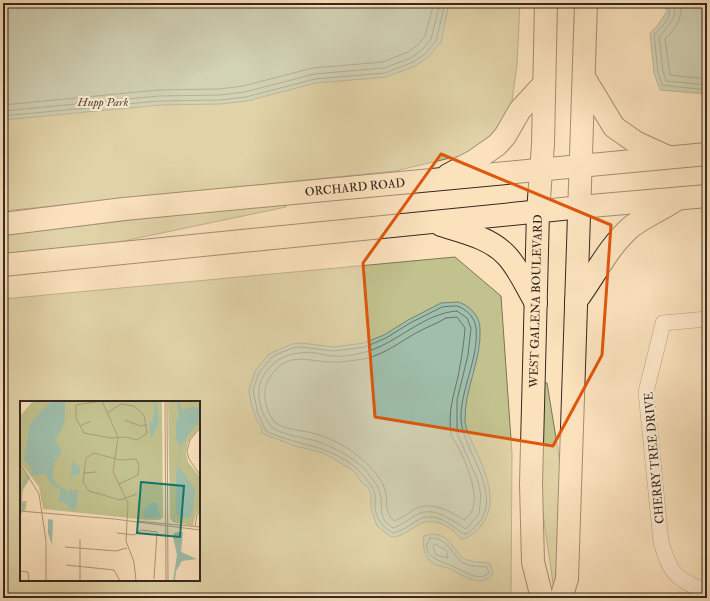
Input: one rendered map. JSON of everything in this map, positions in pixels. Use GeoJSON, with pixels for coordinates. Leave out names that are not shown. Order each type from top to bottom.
{"type":"FeatureCollection","features":[{"type":"Feature","properties":{"kind":"main road","name":"WEST GALENA BOULEVARD"},"geometry":{"type":"LineString","coordinates":[[542,598],[534,562],[531,484],[538,212],[541,170],[546,3]]}},
{"type":"Feature","properties":{"kind":"main road"},"geometry":{"type":"LineString","coordinates":[[561,598],[567,579],[586,3]]}},
{"type":"Feature","properties":{"kind":"main road"},"geometry":{"type":"LineString","coordinates":[[584,79],[614,127],[637,143],[670,158]]}},
{"type":"Feature","properties":{"kind":"main road"},"geometry":{"type":"LineString","coordinates":[[439,179],[474,161],[497,145],[505,136],[520,110],[544,84]]}},
{"type":"Feature","properties":{"kind":"main road","name":"ORCHARD ROAD"},"geometry":{"type":"LineString","coordinates":[[3,224],[124,209],[707,154]]}},
{"type":"Feature","properties":{"kind":"main road"},"geometry":{"type":"LineString","coordinates":[[3,265],[580,207],[707,196]]}},
{"type":"Feature","properties":{"kind":"main road"},"geometry":{"type":"LineString","coordinates":[[576,301],[593,279],[606,254],[618,239],[633,226],[676,199]]}},
{"type":"Feature","properties":{"kind":"main road"},"geometry":{"type":"LineString","coordinates":[[432,222],[473,235],[507,255],[536,303]]}},
{"type":"Feature","properties":{"kind":"street","name":"CHERRY TREE DRIVE"},"geometry":{"type":"LineString","coordinates":[[707,319],[663,324],[646,392],[661,542],[667,562],[674,574],[685,582],[707,592]]}},
{"type":"Feature","properties":{"kind":"highlighted area"},"geometry":{"type":"Polygon","coordinates":[[[441,154],[611,225],[602,355],[553,446],[375,417],[363,263],[441,154]]]}},
{"type":"Feature","properties":{"kind":"green space","name":"Hupp Park"},"geometry":{"type":"Polygon","coordinates":[[[3,3],[520,3],[517,65],[511,108],[494,136],[463,155],[395,171],[3,211],[3,3]]]}},
{"type":"Feature","properties":{"kind":"green space"},"geometry":{"type":"Polygon","coordinates":[[[286,202],[286,207],[114,243],[3,254],[3,235],[286,202]]]}},
{"type":"Feature","properties":{"kind":"green space"},"geometry":{"type":"Polygon","coordinates":[[[455,257],[501,296],[512,454],[511,598],[3,598],[3,299],[455,257]]]}},
{"type":"Feature","properties":{"kind":"green space"},"geometry":{"type":"Polygon","coordinates":[[[542,383],[547,383],[565,493],[554,590],[540,493],[542,383]]]}},
{"type":"Feature","properties":{"kind":"water"},"geometry":{"type":"Polygon","coordinates":[[[3,3],[449,3],[441,42],[428,57],[415,66],[386,77],[316,83],[247,101],[220,104],[160,105],[3,120],[3,3]]]}},
{"type":"Feature","properties":{"kind":"water"},"geometry":{"type":"Polygon","coordinates":[[[661,3],[707,3],[707,94],[660,90],[654,73],[650,33],[658,25],[667,11],[661,3]]]}},
{"type":"Feature","properties":{"kind":"water"},"geometry":{"type":"Polygon","coordinates":[[[458,302],[470,308],[476,315],[480,324],[480,340],[467,397],[465,421],[467,431],[486,475],[490,495],[490,506],[482,524],[468,537],[461,539],[443,524],[431,521],[420,524],[398,536],[391,537],[377,526],[371,509],[371,493],[354,471],[324,453],[295,446],[261,433],[262,428],[257,421],[251,404],[249,390],[255,371],[268,355],[275,351],[292,344],[301,343],[334,347],[364,343],[384,335],[408,320],[441,303],[458,302]]]}},
{"type":"Feature","properties":{"kind":"water"},"geometry":{"type":"Polygon","coordinates":[[[431,534],[438,535],[448,540],[457,552],[465,559],[490,564],[493,574],[488,579],[477,581],[465,577],[448,568],[433,564],[427,557],[424,545],[424,536],[431,534]]]}}]}
